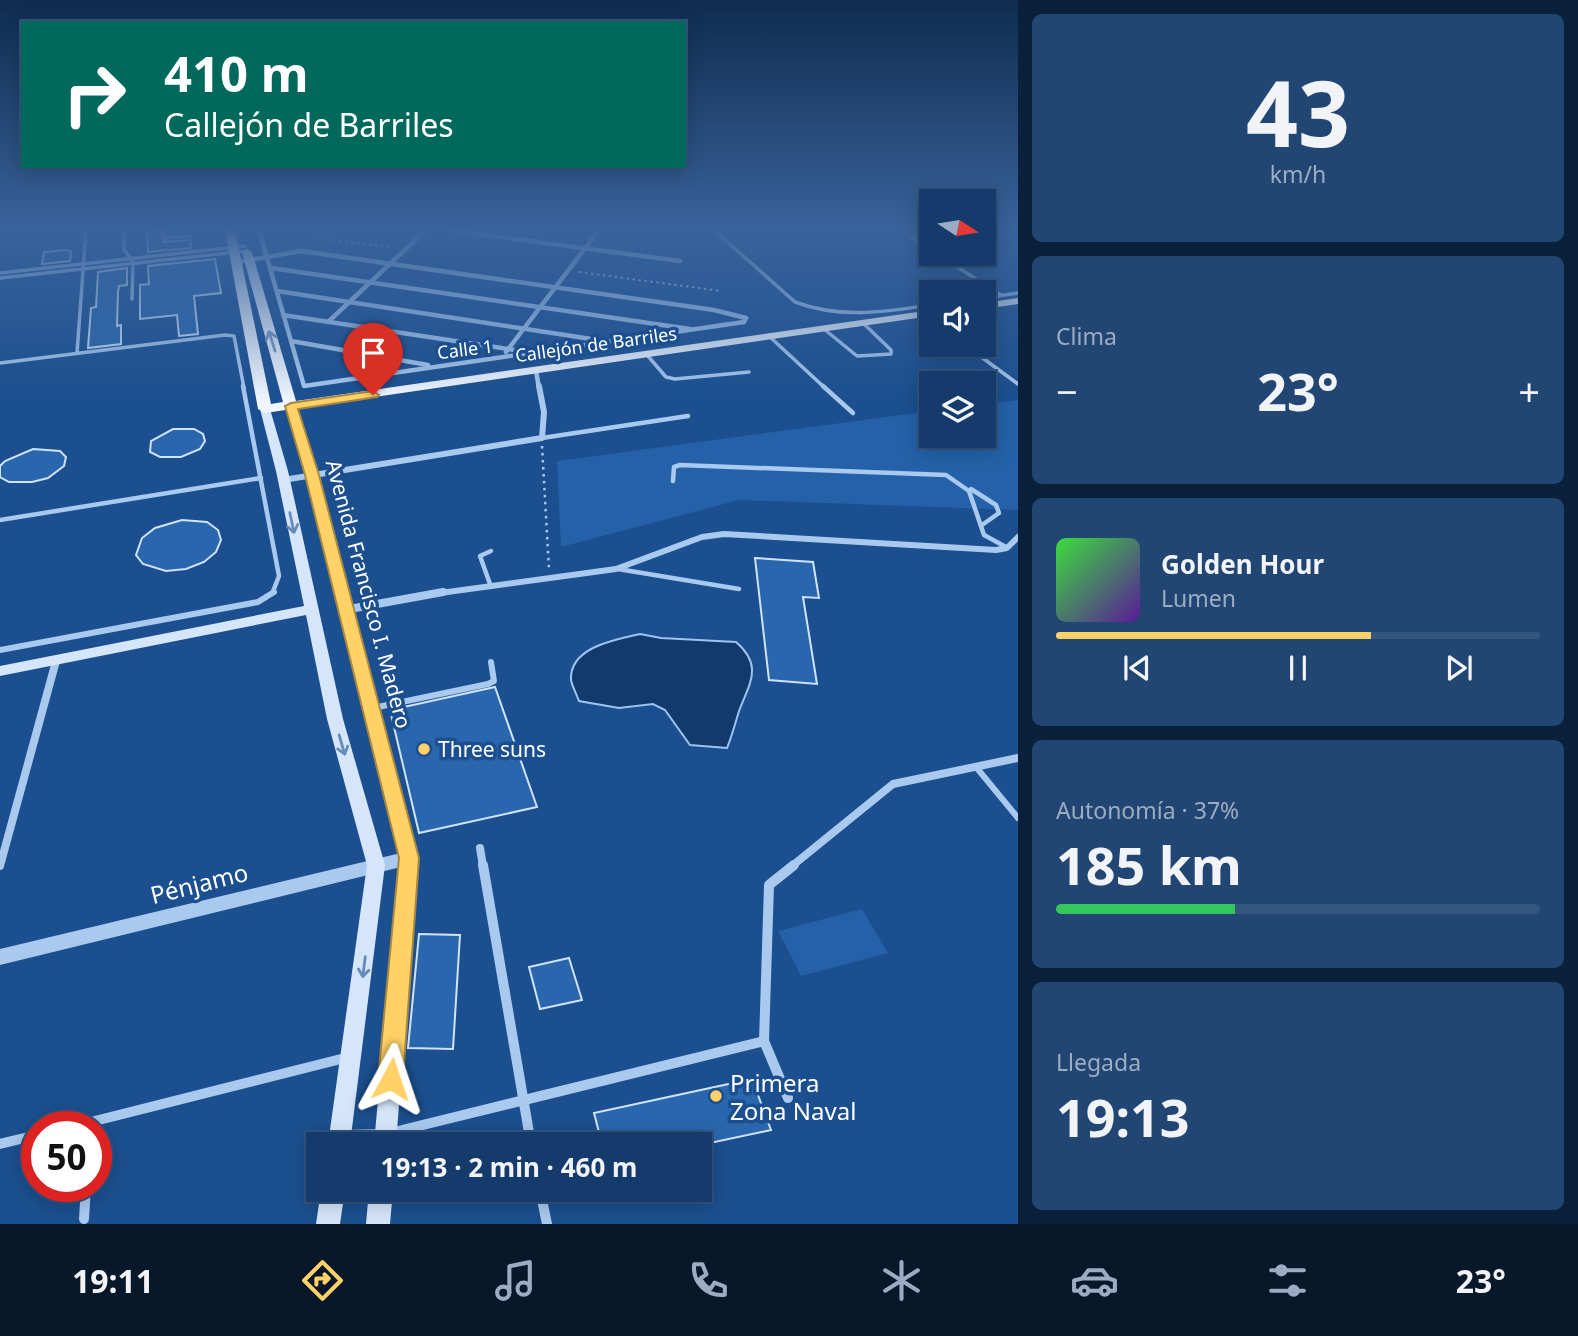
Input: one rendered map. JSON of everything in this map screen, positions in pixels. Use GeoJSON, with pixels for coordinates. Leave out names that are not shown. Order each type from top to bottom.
{"type":"FeatureCollection","features":[{"type":"Feature","properties":{"kind":"main road","name":"Avenida Francisco I. Madero"},"geometry":{"type":"LineString","coordinates":[[246,287],[265,409],[335,719],[376,865],[341,1132]]}},
{"type":"Feature","properties":{"kind":"main road","name":"Avenida Francisco I. Madero"},"geometry":{"type":"LineString","coordinates":[[252,287],[312,475],[344,610],[372,708],[409,858],[387,1132]]}},
{"type":"Feature","properties":{"kind":"main road"},"geometry":{"type":"LineString","coordinates":[[996,304],[1018,301]]}},
{"type":"Feature","properties":{"kind":"main road","name":"Callejón de Barriles"},"geometry":{"type":"LineString","coordinates":[[265,409],[919,315]]}},
{"type":"Feature","properties":{"kind":"main road"},"geometry":{"type":"LineString","coordinates":[[0,671],[310,609]]}},
{"type":"Feature","properties":{"kind":"main road"},"geometry":{"type":"LineString","coordinates":[[328,1224],[331,1202]]}},
{"type":"Feature","properties":{"kind":"main road"},"geometry":{"type":"LineString","coordinates":[[378,1224],[380,1202]]}},
{"type":"Feature","properties":{"kind":"street","name":"Calle 1"},"geometry":{"type":"LineString","coordinates":[[275,287],[304,386],[605,342],[701,331],[744,322],[746,318],[723,312],[554,288]]}},
{"type":"Feature","properties":{"kind":"street"},"geometry":{"type":"LineString","coordinates":[[328,322],[366,287]]}},
{"type":"Feature","properties":{"kind":"street"},"geometry":{"type":"LineString","coordinates":[[406,287],[701,331]]}},
{"type":"Feature","properties":{"kind":"street"},"geometry":{"type":"LineString","coordinates":[[502,359],[554,288],[548,287]]}},
{"type":"Feature","properties":{"kind":"street"},"geometry":{"type":"LineString","coordinates":[[276,291],[605,342]]}},
{"type":"Feature","properties":{"kind":"street"},"geometry":{"type":"LineString","coordinates":[[283,315],[535,353]]}},
{"type":"Feature","properties":{"kind":"street"},"geometry":{"type":"LineString","coordinates":[[291,341],[437,367]]}},
{"type":"Feature","properties":{"kind":"street"},"geometry":{"type":"LineString","coordinates":[[283,480],[542,438],[544,412],[536,371]]}},
{"type":"Feature","properties":{"kind":"street"},"geometry":{"type":"LineString","coordinates":[[344,610],[490,584],[617,569],[702,537],[724,534],[996,550],[1007,548],[1018,537]]}},
{"type":"Feature","properties":{"kind":"street"},"geometry":{"type":"LineString","coordinates":[[0,866],[56,661]]}},
{"type":"Feature","properties":{"kind":"street"},"geometry":{"type":"LineString","coordinates":[[788,1098],[765,1041],[769,885],[893,784],[1018,758]]}},
{"type":"Feature","properties":{"kind":"street"},"geometry":{"type":"LineString","coordinates":[[480,848],[528,1132]]}},
{"type":"Feature","properties":{"kind":"street","name":"Pénjamo"},"geometry":{"type":"LineString","coordinates":[[0,957],[409,858]]}},
{"type":"Feature","properties":{"kind":"street"},"geometry":{"type":"LineString","coordinates":[[412,1132],[765,1041]]}},
{"type":"Feature","properties":{"kind":"street"},"geometry":{"type":"LineString","coordinates":[[112,1119],[352,1056]]}},
{"type":"Feature","properties":{"kind":"street"},"geometry":{"type":"LineString","coordinates":[[0,1144],[21,1139]]}},
{"type":"Feature","properties":{"kind":"street"},"geometry":{"type":"LineString","coordinates":[[84,1219],[85,1202]]}},
{"type":"Feature","properties":{"kind":"street"},"geometry":{"type":"LineString","coordinates":[[542,1202],[547,1224]]}},
{"type":"Feature","properties":{"kind":"lane"},"geometry":{"type":"LineString","coordinates":[[77,353],[82,287]]}},
{"type":"Feature","properties":{"kind":"lane"},"geometry":{"type":"LineString","coordinates":[[132,287],[132,299]]}},
{"type":"Feature","properties":{"kind":"lane"},"geometry":{"type":"LineString","coordinates":[[777,287],[794,302],[806,307],[848,315],[919,313]]}},
{"type":"Feature","properties":{"kind":"lane"},"geometry":{"type":"LineString","coordinates":[[989,287],[1001,295]]}},
{"type":"Feature","properties":{"kind":"lane"},"geometry":{"type":"LineString","coordinates":[[996,296],[1018,293]]}},
{"type":"Feature","properties":{"kind":"lane"},"geometry":{"type":"LineString","coordinates":[[824,329],[857,356],[891,354],[891,350],[863,323]]}},
{"type":"Feature","properties":{"kind":"lane"},"geometry":{"type":"LineString","coordinates":[[0,363],[234,336],[279,576],[274,593],[267,598],[0,650]]}},
{"type":"Feature","properties":{"kind":"lane"},"geometry":{"type":"LineString","coordinates":[[771,337],[853,413]]}},
{"type":"Feature","properties":{"kind":"lane"},"geometry":{"type":"LineString","coordinates":[[647,355],[666,377],[675,379],[749,372]]}},
{"type":"Feature","properties":{"kind":"lane"},"geometry":{"type":"LineString","coordinates":[[981,357],[1018,384]]}},
{"type":"Feature","properties":{"kind":"lane"},"geometry":{"type":"LineString","coordinates":[[542,438],[688,416]]}},
{"type":"Feature","properties":{"kind":"lane"},"geometry":{"type":"LineString","coordinates":[[673,481],[674,467],[680,465],[946,475],[960,479],[996,505],[999,513],[982,525]]}},
{"type":"Feature","properties":{"kind":"lane"},"geometry":{"type":"LineString","coordinates":[[0,520],[261,478]]}},
{"type":"Feature","properties":{"kind":"lane"},"geometry":{"type":"LineString","coordinates":[[971,489],[984,535],[1007,548]]}},
{"type":"Feature","properties":{"kind":"lane"},"geometry":{"type":"LineString","coordinates":[[490,584],[480,556],[491,551]]}},
{"type":"Feature","properties":{"kind":"lane"},"geometry":{"type":"LineString","coordinates":[[617,569],[739,589]]}},
{"type":"Feature","properties":{"kind":"lane"},"geometry":{"type":"LineString","coordinates":[[372,708],[488,684],[494,681],[495,676],[491,662]]}},
{"type":"Feature","properties":{"kind":"lane"},"geometry":{"type":"LineString","coordinates":[[976,767],[1018,818]]}},
{"type":"Feature","properties":{"kind":"path"},"geometry":{"type":"LineString","coordinates":[[694,287],[722,291]]}},
{"type":"Feature","properties":{"kind":"path"},"geometry":{"type":"LineString","coordinates":[[542,438],[550,576]]}},
{"type":"Feature","properties":{"kind":"shaded area"},"geometry":{"type":"Polygon","coordinates":[[[1018,400],[1018,510],[739,500],[561,547],[557,461],[919,413],[919,448],[996,448],[996,403],[1018,400]]]}},
{"type":"Feature","properties":{"kind":"shaded area"},"geometry":{"type":"Polygon","coordinates":[[[640,634],[661,638],[736,642],[745,651],[750,659],[752,675],[727,748],[690,745],[665,710],[653,704],[619,708],[579,701],[571,680],[572,669],[578,660],[596,646],[640,634]]]}},
{"type":"Feature","properties":{"kind":"shaded area"},"geometry":{"type":"Polygon","coordinates":[[[862,909],[888,953],[801,976],[778,931],[862,909]]]}},
{"type":"Feature","properties":{"kind":"building"},"geometry":{"type":"Polygon","coordinates":[[[97,287],[119,287],[117,326],[121,325],[121,344],[88,348],[91,308],[96,307],[97,287]]]}},
{"type":"Feature","properties":{"kind":"building"},"geometry":{"type":"Polygon","coordinates":[[[140,287],[220,287],[221,293],[194,296],[198,334],[179,336],[177,315],[140,319],[140,287]]]}},
{"type":"Feature","properties":{"kind":"building"},"geometry":{"type":"Polygon","coordinates":[[[173,429],[194,429],[203,434],[205,441],[200,449],[181,457],[160,457],[150,452],[151,441],[173,429]]]}},
{"type":"Feature","properties":{"kind":"building"},"geometry":{"type":"Polygon","coordinates":[[[33,449],[60,451],[66,457],[64,466],[48,478],[32,482],[9,482],[0,477],[0,466],[5,461],[33,449]]]}},
{"type":"Feature","properties":{"kind":"building"},"geometry":{"type":"Polygon","coordinates":[[[182,520],[207,522],[218,530],[221,540],[216,552],[204,562],[186,569],[166,571],[143,564],[136,555],[142,538],[155,528],[182,520]]]}},
{"type":"Feature","properties":{"kind":"building"},"geometry":{"type":"Polygon","coordinates":[[[755,558],[813,562],[819,598],[803,597],[817,684],[769,680],[755,558]]]}},
{"type":"Feature","properties":{"kind":"building"},"geometry":{"type":"Polygon","coordinates":[[[495,687],[537,807],[419,833],[390,710],[495,687]]]}},
{"type":"Feature","properties":{"kind":"building"},"geometry":{"type":"Polygon","coordinates":[[[419,934],[460,935],[453,1049],[408,1048],[419,934]]]}},
{"type":"Feature","properties":{"kind":"building"},"geometry":{"type":"Polygon","coordinates":[[[569,958],[582,1000],[540,1009],[529,967],[569,958]]]}},
{"type":"Feature","properties":{"kind":"building","name":"Primera Zona Naval"},"geometry":{"type":"Polygon","coordinates":[[[752,1079],[771,1130],[712,1143],[712,1132],[599,1132],[594,1113],[752,1079]]]}},
{"type":"Feature","properties":{"kind":"place","name":"Three suns"},"geometry":{"type":"Point","coordinates":[424,749]}},
{"type":"Feature","properties":{"kind":"place","name":"Primera Zona Naval"},"geometry":{"type":"Point","coordinates":[716,1096]}},
{"type":"Feature","properties":{"kind":"route"},"geometry":{"type":"LineString","coordinates":[[373,395],[291,406],[312,475],[344,610],[372,708],[409,858],[391,1079]]}}]}
